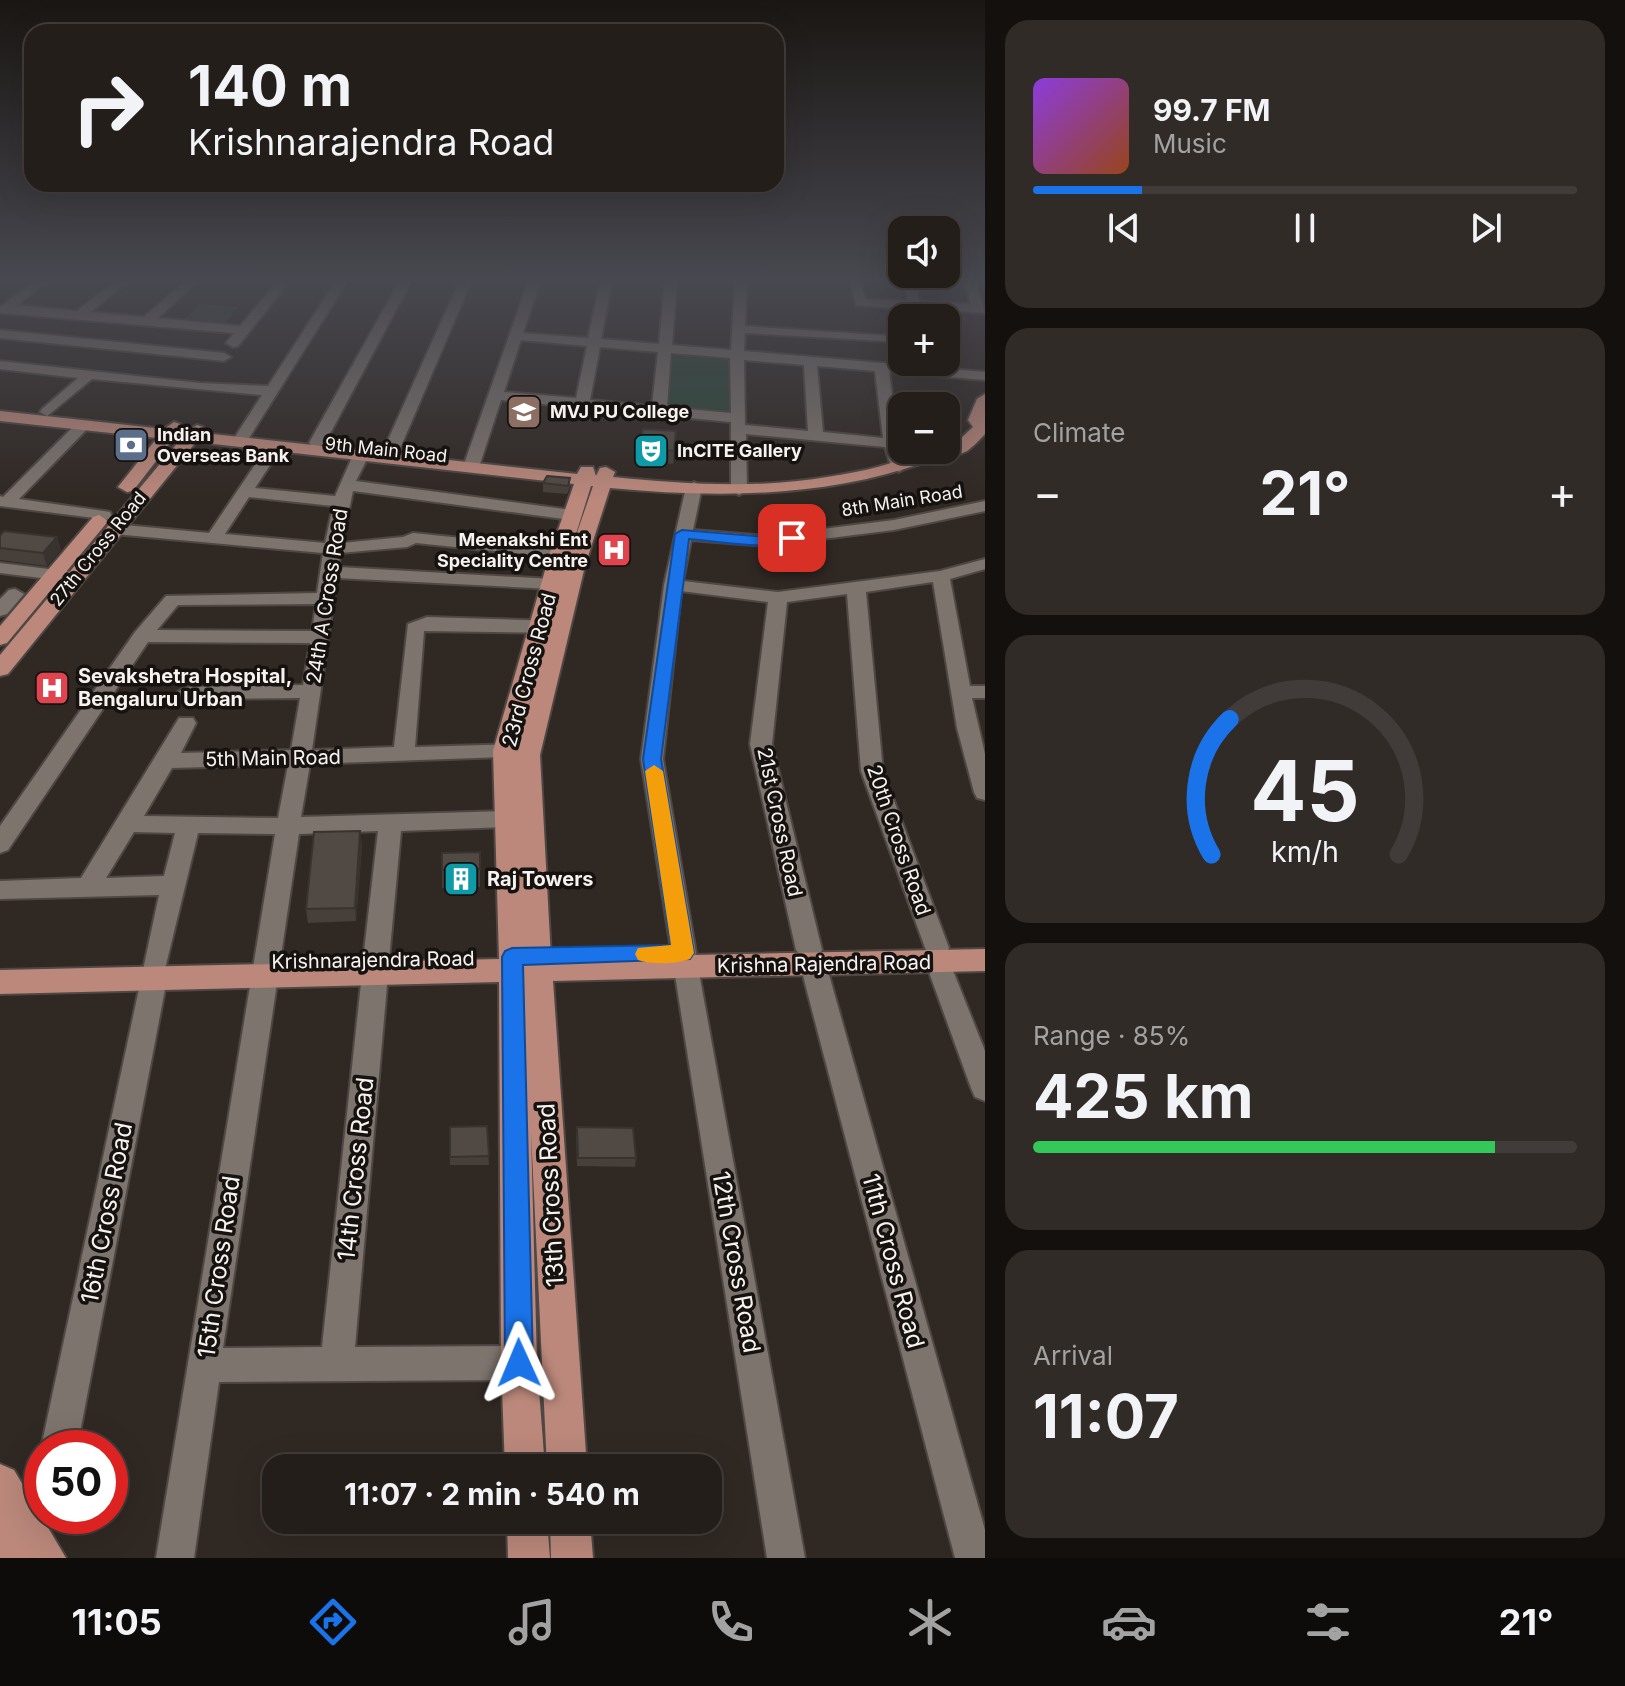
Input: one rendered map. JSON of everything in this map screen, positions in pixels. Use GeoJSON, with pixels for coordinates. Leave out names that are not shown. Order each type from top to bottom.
{"type":"FeatureCollection","features":[{"type":"Feature","properties":{"kind":"main road","name":"9th Main Road"},"geometry":{"type":"LineString","coordinates":[[960,447],[982,428],[980,418],[985,399]]}},
{"type":"Feature","properties":{"kind":"main road","name":"9th Main Road"},"geometry":{"type":"LineString","coordinates":[[0,407],[182,432],[317,443],[472,463]]}},
{"type":"Feature","properties":{"kind":"main road","name":"9th Main Road"},"geometry":{"type":"LineString","coordinates":[[0,416],[182,432]]}},
{"type":"Feature","properties":{"kind":"main road"},"geometry":{"type":"LineString","coordinates":[[960,426],[980,418]]}},
{"type":"Feature","properties":{"kind":"main road","name":"27th Cross Road"},"geometry":{"type":"LineString","coordinates":[[0,669],[74,577],[109,523],[182,432]]}},
{"type":"Feature","properties":{"kind":"main road","name":"9th Main Road"},"geometry":{"type":"LineString","coordinates":[[242,439],[274,447],[738,486],[772,487],[836,480],[907,464]]}},
{"type":"Feature","properties":{"kind":"main road","name":"9th Main Road"},"geometry":{"type":"LineString","coordinates":[[595,475],[694,487],[738,486]]}},
{"type":"Feature","properties":{"kind":"main road","name":"23rd Cross Road"},"geometry":{"type":"LineString","coordinates":[[549,626],[552,584],[571,515],[595,475]]}},
{"type":"Feature","properties":{"kind":"main road","name":"23rd Cross Road"},"geometry":{"type":"LineString","coordinates":[[525,963],[507,819],[517,751],[549,626],[595,475]]}},
{"type":"Feature","properties":{"kind":"main road","name":"27th Cross Road"},"geometry":{"type":"LineString","coordinates":[[0,639],[53,576],[109,523]]}},
{"type":"Feature","properties":{"kind":"main road","name":"23rd Cross Road"},"geometry":{"type":"LineString","coordinates":[[517,751],[525,963]]}},
{"type":"Feature","properties":{"kind":"main road"},"geometry":{"type":"LineString","coordinates":[[937,954],[985,947]]}},
{"type":"Feature","properties":{"kind":"main road","name":"Krishna Rajendra Road"},"geometry":{"type":"LineString","coordinates":[[376,967],[937,954],[985,960]]}},
{"type":"Feature","properties":{"kind":"main road","name":"13th Cross Road"},"geometry":{"type":"LineString","coordinates":[[524,1454],[519,1363],[525,963]]}},
{"type":"Feature","properties":{"kind":"main road","name":"13th Cross Road"},"geometry":{"type":"LineString","coordinates":[[525,963],[566,1454]]}},
{"type":"Feature","properties":{"kind":"main road","name":"Krishnarajendra Road"},"geometry":{"type":"LineString","coordinates":[[0,982],[154,972],[376,967]]}},
{"type":"Feature","properties":{"kind":"main road","name":"Krishnarajendra Road"},"geometry":{"type":"LineString","coordinates":[[0,968],[154,972]]}},
{"type":"Feature","properties":{"kind":"main road"},"geometry":{"type":"LineString","coordinates":[[0,1484],[26,1543]]}},
{"type":"Feature","properties":{"kind":"main road"},"geometry":{"type":"LineString","coordinates":[[528,1534],[529,1558]]}},
{"type":"Feature","properties":{"kind":"main road"},"geometry":{"type":"LineString","coordinates":[[571,1534],[572,1558]]}},
{"type":"Feature","properties":{"kind":"street"},"geometry":{"type":"LineString","coordinates":[[116,355],[212,372],[272,391]]}},
{"type":"Feature","properties":{"kind":"street"},"geometry":{"type":"LineString","coordinates":[[212,372],[224,355]]}},
{"type":"Feature","properties":{"kind":"street"},"geometry":{"type":"LineString","coordinates":[[242,439],[295,355]]}},
{"type":"Feature","properties":{"kind":"street"},"geometry":{"type":"LineString","coordinates":[[317,443],[365,355]]}},
{"type":"Feature","properties":{"kind":"street"},"geometry":{"type":"LineString","coordinates":[[391,451],[433,355]]}},
{"type":"Feature","properties":{"kind":"street"},"geometry":{"type":"LineString","coordinates":[[472,463],[508,355]]}},
{"type":"Feature","properties":{"kind":"street"},"geometry":{"type":"LineString","coordinates":[[582,405],[592,355]]}},
{"type":"Feature","properties":{"kind":"street"},"geometry":{"type":"LineString","coordinates":[[659,411],[664,355]]}},
{"type":"Feature","properties":{"kind":"street"},"geometry":{"type":"LineString","coordinates":[[737,355],[738,486]]}},
{"type":"Feature","properties":{"kind":"street"},"geometry":{"type":"LineString","coordinates":[[747,355],[985,376]]}},
{"type":"Feature","properties":{"kind":"street"},"geometry":{"type":"LineString","coordinates":[[810,359],[816,436]]}},
{"type":"Feature","properties":{"kind":"street"},"geometry":{"type":"LineString","coordinates":[[0,365],[89,375],[212,372]]}},
{"type":"Feature","properties":{"kind":"street"},"geometry":{"type":"LineString","coordinates":[[881,365],[888,420]]}},
{"type":"Feature","properties":{"kind":"street"},"geometry":{"type":"LineString","coordinates":[[47,412],[89,375]]}},
{"type":"Feature","properties":{"kind":"street"},"geometry":{"type":"LineString","coordinates":[[493,395],[659,411],[816,436],[888,443]]}},
{"type":"Feature","properties":{"kind":"street"},"geometry":{"type":"LineString","coordinates":[[4,501],[83,425]]}},
{"type":"Feature","properties":{"kind":"street"},"geometry":{"type":"LineString","coordinates":[[213,540],[274,447]]}},
{"type":"Feature","properties":{"kind":"street","name":"24th A Cross Road"},"geometry":{"type":"LineString","coordinates":[[264,969],[321,637],[332,549],[344,493],[361,455]]}},
{"type":"Feature","properties":{"kind":"street","name":"12th Cross Road"},"geometry":{"type":"LineString","coordinates":[[694,487],[673,585],[652,759],[786,1558]]}},
{"type":"Feature","properties":{"kind":"street"},"geometry":{"type":"LineString","coordinates":[[243,492],[344,493],[571,515]]}},
{"type":"Feature","properties":{"kind":"street"},"geometry":{"type":"LineString","coordinates":[[4,501],[213,540],[332,549],[407,542],[413,538],[560,553]]}},
{"type":"Feature","properties":{"kind":"street","name":"8th Main Road"},"geometry":{"type":"LineString","coordinates":[[682,534],[766,541],[894,525],[985,506]]}},
{"type":"Feature","properties":{"kind":"street"},"geometry":{"type":"LineString","coordinates":[[673,585],[778,598],[941,576],[985,564]]}},
{"type":"Feature","properties":{"kind":"street"},"geometry":{"type":"LineString","coordinates":[[0,568],[74,577]]}},
{"type":"Feature","properties":{"kind":"street"},"geometry":{"type":"LineString","coordinates":[[329,572],[552,584]]}},
{"type":"Feature","properties":{"kind":"street"},"geometry":{"type":"LineString","coordinates":[[941,576],[973,758],[985,792]]}},
{"type":"Feature","properties":{"kind":"street","name":"20th Cross Road"},"geometry":{"type":"LineString","coordinates":[[856,587],[872,771],[985,1088]]}},
{"type":"Feature","properties":{"kind":"street"},"geometry":{"type":"LineString","coordinates":[[0,610],[15,594]]}},
{"type":"Feature","properties":{"kind":"street"},"geometry":{"type":"LineString","coordinates":[[0,844],[142,636],[173,600],[325,598]]}},
{"type":"Feature","properties":{"kind":"street","name":"21st Cross Road"},"geometry":{"type":"LineString","coordinates":[[778,598],[761,744],[811,957]]}},
{"type":"Feature","properties":{"kind":"street"},"geometry":{"type":"LineString","coordinates":[[404,755],[415,628],[427,623],[549,626]]}},
{"type":"Feature","properties":{"kind":"street"},"geometry":{"type":"LineString","coordinates":[[142,636],[321,637]]}},
{"type":"Feature","properties":{"kind":"street"},"geometry":{"type":"LineString","coordinates":[[186,693],[311,691]]}},
{"type":"Feature","properties":{"kind":"street"},"geometry":{"type":"LineString","coordinates":[[961,692],[985,692]]}},
{"type":"Feature","properties":{"kind":"street"},"geometry":{"type":"LineString","coordinates":[[88,887],[186,723]]}},
{"type":"Feature","properties":{"kind":"street","name":"5th Main Road"},"geometry":{"type":"LineString","coordinates":[[166,761],[517,751]]}},
{"type":"Feature","properties":{"kind":"street"},"geometry":{"type":"LineString","coordinates":[[128,824],[288,826],[507,819]]}},
{"type":"Feature","properties":{"kind":"street","name":"14th Cross Road"},"geometry":{"type":"LineString","coordinates":[[337,1364],[390,823]]}},
{"type":"Feature","properties":{"kind":"street","name":"16th Cross Road"},"geometry":{"type":"LineString","coordinates":[[63,1430],[154,972],[188,825]]}},
{"type":"Feature","properties":{"kind":"street"},"geometry":{"type":"LineString","coordinates":[[0,890],[174,885]]}},
{"type":"Feature","properties":{"kind":"street","name":"11th Cross Road"},"geometry":{"type":"LineString","coordinates":[[811,957],[974,1558]]}},
{"type":"Feature","properties":{"kind":"street","name":"15th Cross Road"},"geometry":{"type":"LineString","coordinates":[[175,1558],[264,969]]}},
{"type":"Feature","properties":{"kind":"street"},"geometry":{"type":"LineString","coordinates":[[205,1365],[519,1363]]}},
{"type":"Feature","properties":{"kind":"green space"},"geometry":{"type":"Polygon","coordinates":[[[673,355],[732,355],[729,414],[666,409],[673,355]]]}},
{"type":"Feature","properties":{"kind":"building"},"geometry":{"type":"Polygon","coordinates":[[[643,429],[676,431],[674,451],[639,448],[643,429]]]}},
{"type":"Feature","properties":{"kind":"building"},"geometry":{"type":"Polygon","coordinates":[[[547,476],[570,478],[568,486],[543,483],[547,476]]]}},
{"type":"Feature","properties":{"kind":"building"},"geometry":{"type":"Polygon","coordinates":[[[4,531],[57,537],[43,553],[0,548],[0,536],[4,531]]]}},
{"type":"Feature","properties":{"kind":"building"},"geometry":{"type":"Polygon","coordinates":[[[360,831],[355,908],[306,909],[314,832],[360,831]]]}},
{"type":"Feature","properties":{"kind":"building"},"geometry":{"type":"Polygon","coordinates":[[[480,852],[480,869],[442,870],[442,853],[480,852]]]}},
{"type":"Feature","properties":{"kind":"building"},"geometry":{"type":"Polygon","coordinates":[[[487,1126],[489,1156],[450,1157],[450,1127],[487,1126]]]}},
{"type":"Feature","properties":{"kind":"building"},"geometry":{"type":"Polygon","coordinates":[[[577,1127],[633,1128],[636,1158],[578,1158],[577,1127]]]}},
{"type":"Feature","properties":{"kind":"slow traffic"},"geometry":{"type":"LineString","coordinates":[[645,954],[683,953],[654,771]]}},
{"type":"Feature","properties":{"kind":"place","name":"MVJ PU College"},"geometry":{"type":"Point","coordinates":[524,412]}},
{"type":"Feature","properties":{"kind":"place","name":"Indian Overseas Bank"},"geometry":{"type":"Point","coordinates":[131,445]}},
{"type":"Feature","properties":{"kind":"place","name":"InCITE Gallery"},"geometry":{"type":"Point","coordinates":[651,451]}},
{"type":"Feature","properties":{"kind":"place","name":"Meenakshi Ent Speciality Centre"},"geometry":{"type":"Point","coordinates":[614,550]}},
{"type":"Feature","properties":{"kind":"place","name":"Sevakshetra Hospital, Bengaluru Urban"},"geometry":{"type":"Point","coordinates":[52,688]}},
{"type":"Feature","properties":{"kind":"place","name":"Raj Towers"},"geometry":{"type":"Point","coordinates":[461,879]}},
{"type":"Feature","properties":{"kind":"route"},"geometry":{"type":"LineString","coordinates":[[519,1363],[512,957],[683,953],[652,759],[682,534],[766,541],[792,538]]}}]}
